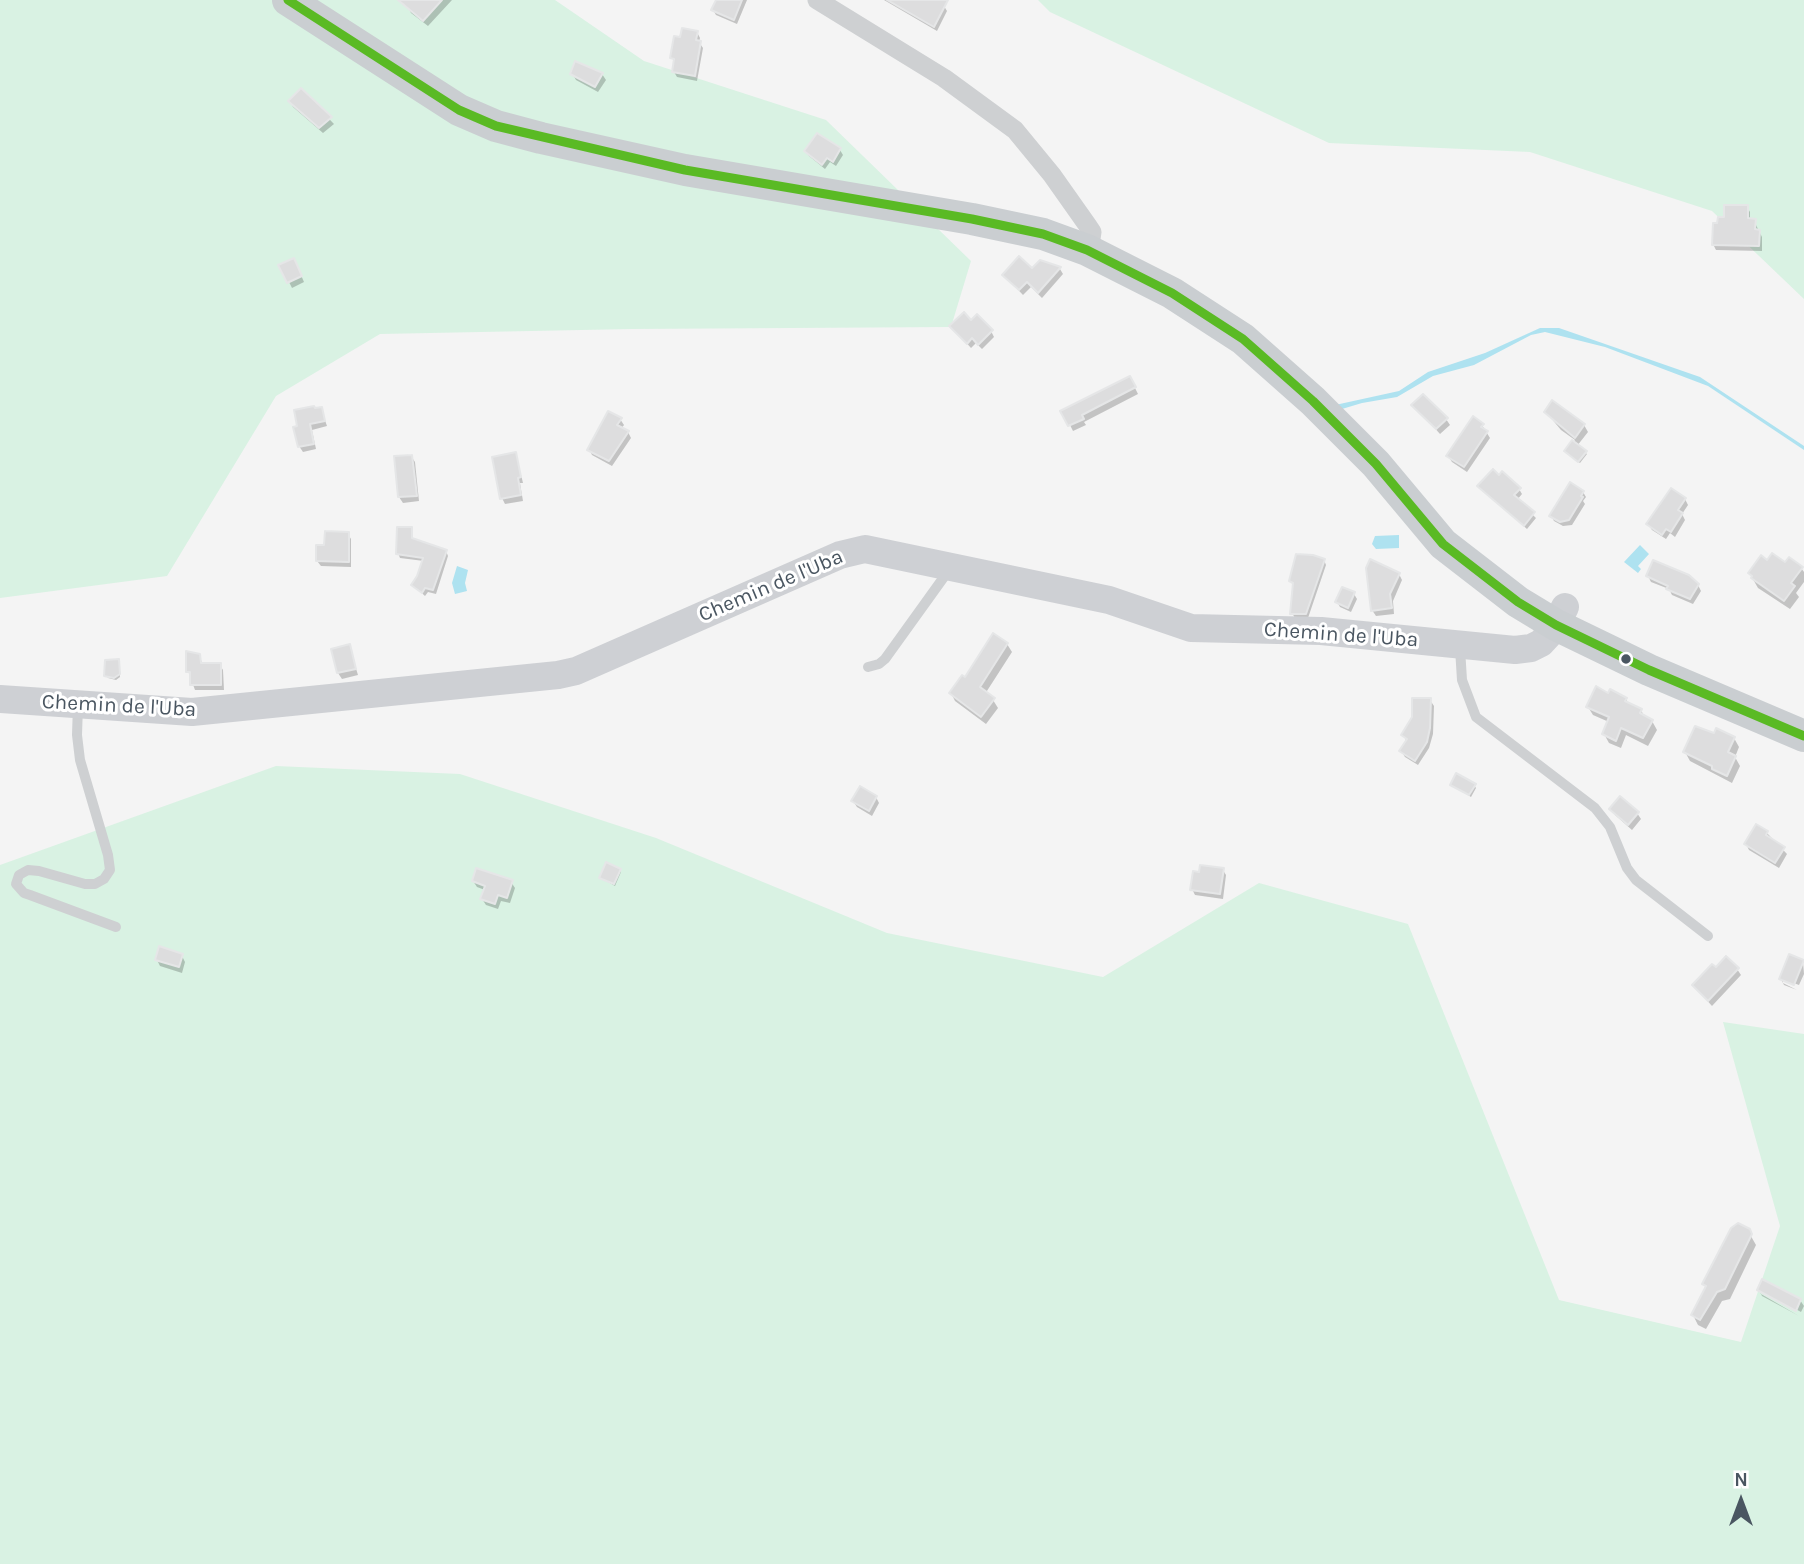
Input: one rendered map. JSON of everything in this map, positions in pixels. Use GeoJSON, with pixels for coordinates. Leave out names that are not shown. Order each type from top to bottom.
{"type":"FeatureCollection","features":[{"type":"Feature","properties":{"kind":"main road"},"geometry":{"type":"LineString","coordinates":[[288,0],[459,110],[496,126],[685,170],[984,221],[1043,234],[1087,250],[1172,293],[1243,339],[1313,401],[1376,464],[1501,571],[1561,616],[1714,680],[1804,734]]}},
{"type":"Feature","properties":{"kind":"street"},"geometry":{"type":"LineString","coordinates":[[817,0],[944,78],[1015,130],[1052,175],[1088,226],[1091,239],[1087,250]]}},
{"type":"Feature","properties":{"kind":"street","name":"Chemin de l'Uba"},"geometry":{"type":"LineString","coordinates":[[0,699],[192,712],[558,675],[576,670],[848,552],[872,550],[1109,600],[1191,628],[1321,631],[1524,650],[1541,643],[1561,616]]}},
{"type":"Feature","properties":{"kind":"lane"},"geometry":{"type":"LineString","coordinates":[[868,667],[885,659],[945,578],[950,566]]}},
{"type":"Feature","properties":{"kind":"lane"},"geometry":{"type":"LineString","coordinates":[[1459,644],[1462,680],[1476,717],[1595,808],[1610,827],[1627,868],[1636,880],[1708,936]]}},
{"type":"Feature","properties":{"kind":"lane"},"geometry":{"type":"LineString","coordinates":[[78,705],[80,760],[110,870],[104,879],[95,884],[28,870],[19,875],[16,884],[24,893],[116,926]]}},
{"type":"Feature","properties":{"kind":"green space"},"geometry":{"type":"Polygon","coordinates":[[[0,0],[555,0],[644,61],[826,120],[971,261],[951,327],[380,334],[276,396],[167,576],[0,598],[0,0]]]}},
{"type":"Feature","properties":{"kind":"green space"},"geometry":{"type":"Polygon","coordinates":[[[1038,0],[1804,0],[1804,299],[1712,211],[1530,152],[1329,143],[1050,12],[1038,0]]]}},
{"type":"Feature","properties":{"kind":"green space"},"geometry":{"type":"Polygon","coordinates":[[[276,766],[460,774],[656,838],[887,933],[1103,977],[1259,883],[1408,924],[1559,1300],[1741,1342],[1780,1226],[1723,1022],[1804,1034],[1804,1564],[0,1564],[0,865],[276,766]]]}},
{"type":"Feature","properties":{"kind":"water"},"geometry":{"type":"Polygon","coordinates":[[[1540,328],[1559,328],[1700,377],[1804,446],[1804,450],[1708,386],[1605,347],[1545,332],[1531,335],[1474,365],[1433,376],[1397,397],[1332,412],[1326,407],[1399,391],[1428,372],[1485,353],[1540,328]]]}},
{"type":"Feature","properties":{"kind":"water"},"geometry":{"type":"Polygon","coordinates":[[[1399,535],[1399,548],[1376,549],[1372,544],[1375,536],[1399,535]]]}},
{"type":"Feature","properties":{"kind":"water"},"geometry":{"type":"Polygon","coordinates":[[[1640,545],[1649,554],[1638,566],[1641,569],[1638,573],[1624,562],[1640,545]]]}},
{"type":"Feature","properties":{"kind":"water"},"geometry":{"type":"Polygon","coordinates":[[[457,566],[468,570],[465,583],[467,591],[455,594],[452,583],[457,566]]]}},
{"type":"Feature","properties":{"kind":"building"},"geometry":{"type":"Polygon","coordinates":[[[398,0],[442,0],[423,21],[398,0]]]}},
{"type":"Feature","properties":{"kind":"building"},"geometry":{"type":"Polygon","coordinates":[[[716,0],[742,0],[734,20],[711,10],[716,0]]]}},
{"type":"Feature","properties":{"kind":"building"},"geometry":{"type":"Polygon","coordinates":[[[887,0],[948,0],[934,27],[887,0]]]}},
{"type":"Feature","properties":{"kind":"building"},"geometry":{"type":"Polygon","coordinates":[[[682,28],[698,31],[696,40],[701,41],[695,76],[672,72],[674,59],[670,58],[674,36],[680,37],[682,28]]]}},
{"type":"Feature","properties":{"kind":"building"},"geometry":{"type":"Polygon","coordinates":[[[575,61],[603,73],[595,87],[570,74],[575,61]]]}},
{"type":"Feature","properties":{"kind":"building"},"geometry":{"type":"Polygon","coordinates":[[[301,88],[332,117],[319,128],[288,101],[301,88]]]}},
{"type":"Feature","properties":{"kind":"building"},"geometry":{"type":"Polygon","coordinates":[[[817,133],[841,148],[833,162],[827,158],[822,165],[804,151],[817,133]]]}},
{"type":"Feature","properties":{"kind":"building"},"geometry":{"type":"Polygon","coordinates":[[[1724,205],[1748,205],[1748,218],[1756,219],[1755,229],[1760,230],[1759,246],[1712,245],[1713,223],[1717,223],[1718,217],[1724,217],[1724,205]]]}},
{"type":"Feature","properties":{"kind":"building"},"geometry":{"type":"Polygon","coordinates":[[[1019,256],[1032,268],[1040,260],[1061,267],[1038,293],[1027,282],[1019,290],[1002,275],[1019,256]]]}},
{"type":"Feature","properties":{"kind":"building"},"geometry":{"type":"Polygon","coordinates":[[[294,258],[302,276],[287,283],[278,265],[294,258]]]}},
{"type":"Feature","properties":{"kind":"building"},"geometry":{"type":"Polygon","coordinates":[[[964,312],[971,320],[977,314],[993,330],[978,345],[972,338],[967,344],[949,326],[964,312]]]}},
{"type":"Feature","properties":{"kind":"building"},"geometry":{"type":"Polygon","coordinates":[[[1130,376],[1136,387],[1082,415],[1084,419],[1068,426],[1060,411],[1130,376]]]}},
{"type":"Feature","properties":{"kind":"building"},"geometry":{"type":"Polygon","coordinates":[[[1423,394],[1448,418],[1436,429],[1411,405],[1423,394]]]}},
{"type":"Feature","properties":{"kind":"building"},"geometry":{"type":"Polygon","coordinates":[[[1552,400],[1585,424],[1575,438],[1544,412],[1552,400]]]}},
{"type":"Feature","properties":{"kind":"building"},"geometry":{"type":"Polygon","coordinates":[[[322,407],[325,421],[310,424],[314,444],[298,447],[293,427],[297,426],[294,410],[322,407]]]}},
{"type":"Feature","properties":{"kind":"building"},"geometry":{"type":"Polygon","coordinates":[[[608,411],[622,418],[617,425],[629,431],[609,461],[587,450],[608,411]]]}},
{"type":"Feature","properties":{"kind":"building"},"geometry":{"type":"Polygon","coordinates":[[[1473,416],[1484,424],[1481,427],[1488,431],[1464,467],[1446,456],[1473,416]]]}},
{"type":"Feature","properties":{"kind":"building"},"geometry":{"type":"Polygon","coordinates":[[[1572,440],[1587,451],[1578,462],[1564,451],[1572,440]]]}},
{"type":"Feature","properties":{"kind":"building"},"geometry":{"type":"Polygon","coordinates":[[[516,452],[521,495],[500,499],[492,457],[516,452]]]}},
{"type":"Feature","properties":{"kind":"building"},"geometry":{"type":"Polygon","coordinates":[[[412,455],[417,496],[398,497],[394,456],[412,455]]]}},
{"type":"Feature","properties":{"kind":"building"},"geometry":{"type":"Polygon","coordinates":[[[1493,469],[1499,475],[1502,471],[1521,488],[1514,495],[1535,512],[1524,526],[1477,486],[1493,469]]]}},
{"type":"Feature","properties":{"kind":"building"},"geometry":{"type":"Polygon","coordinates":[[[1570,482],[1584,491],[1581,496],[1583,497],[1569,520],[1560,522],[1549,516],[1570,482]]]}},
{"type":"Feature","properties":{"kind":"building"},"geometry":{"type":"Polygon","coordinates":[[[1671,488],[1686,498],[1678,510],[1683,513],[1671,532],[1666,529],[1662,535],[1646,524],[1671,488]]]}},
{"type":"Feature","properties":{"kind":"building"},"geometry":{"type":"Polygon","coordinates":[[[397,527],[412,527],[412,538],[447,550],[433,590],[425,588],[422,593],[411,585],[423,558],[396,554],[397,527]]]}},
{"type":"Feature","properties":{"kind":"building"},"geometry":{"type":"Polygon","coordinates":[[[325,531],[349,532],[349,562],[316,561],[316,545],[324,545],[325,531]]]}},
{"type":"Feature","properties":{"kind":"building"},"geometry":{"type":"Polygon","coordinates":[[[1772,553],[1785,562],[1789,557],[1803,567],[1791,583],[1795,586],[1784,601],[1751,578],[1748,573],[1761,555],[1767,560],[1772,553]]]}},
{"type":"Feature","properties":{"kind":"building"},"geometry":{"type":"Polygon","coordinates":[[[1296,554],[1325,559],[1306,614],[1290,614],[1293,583],[1289,581],[1296,554]]]}},
{"type":"Feature","properties":{"kind":"building"},"geometry":{"type":"Polygon","coordinates":[[[1370,559],[1400,573],[1390,594],[1392,608],[1371,611],[1366,568],[1370,559]]]}},
{"type":"Feature","properties":{"kind":"building"},"geometry":{"type":"Polygon","coordinates":[[[1653,560],[1689,575],[1699,584],[1690,599],[1666,589],[1668,586],[1646,576],[1653,560]]]}},
{"type":"Feature","properties":{"kind":"building"},"geometry":{"type":"Polygon","coordinates":[[[1342,587],[1355,592],[1348,608],[1335,602],[1342,587]]]}},
{"type":"Feature","properties":{"kind":"building"},"geometry":{"type":"Polygon","coordinates":[[[993,633],[1008,643],[980,687],[995,698],[981,717],[949,693],[962,675],[965,677],[993,633]]]}},
{"type":"Feature","properties":{"kind":"building"},"geometry":{"type":"Polygon","coordinates":[[[350,644],[356,669],[337,673],[331,649],[350,644]]]}},
{"type":"Feature","properties":{"kind":"building"},"geometry":{"type":"Polygon","coordinates":[[[186,651],[200,654],[201,663],[221,663],[221,685],[190,685],[190,672],[186,672],[186,651]]]}},
{"type":"Feature","properties":{"kind":"building"},"geometry":{"type":"Polygon","coordinates":[[[119,659],[120,674],[114,678],[104,676],[105,660],[119,659]]]}},
{"type":"Feature","properties":{"kind":"building"},"geometry":{"type":"Polygon","coordinates":[[[1596,686],[1608,693],[1610,689],[1627,698],[1625,701],[1642,709],[1640,713],[1653,720],[1643,738],[1621,728],[1616,741],[1602,734],[1609,717],[1586,707],[1596,686]]]}},
{"type":"Feature","properties":{"kind":"building"},"geometry":{"type":"Polygon","coordinates":[[[1412,698],[1431,698],[1427,742],[1415,761],[1399,751],[1407,739],[1401,735],[1412,717],[1412,698]]]}},
{"type":"Feature","properties":{"kind":"building"},"geometry":{"type":"Polygon","coordinates":[[[1695,726],[1714,733],[1716,728],[1735,737],[1728,752],[1736,756],[1727,776],[1683,752],[1695,726]]]}},
{"type":"Feature","properties":{"kind":"building"},"geometry":{"type":"Polygon","coordinates":[[[1456,773],[1476,784],[1469,795],[1450,785],[1456,773]]]}},
{"type":"Feature","properties":{"kind":"building"},"geometry":{"type":"Polygon","coordinates":[[[860,786],[877,796],[869,811],[851,801],[860,786]]]}},
{"type":"Feature","properties":{"kind":"building"},"geometry":{"type":"Polygon","coordinates":[[[1620,796],[1639,812],[1628,825],[1609,809],[1620,796]]]}},
{"type":"Feature","properties":{"kind":"building"},"geometry":{"type":"Polygon","coordinates":[[[1756,824],[1768,831],[1766,835],[1785,847],[1775,863],[1744,844],[1756,824]]]}},
{"type":"Feature","properties":{"kind":"building"},"geometry":{"type":"Polygon","coordinates":[[[606,862],[621,869],[614,884],[599,878],[606,862]]]}},
{"type":"Feature","properties":{"kind":"building"},"geometry":{"type":"Polygon","coordinates":[[[1200,865],[1224,868],[1220,894],[1190,890],[1193,871],[1199,872],[1200,865]]]}},
{"type":"Feature","properties":{"kind":"building"},"geometry":{"type":"Polygon","coordinates":[[[476,868],[513,880],[507,898],[498,895],[495,904],[480,899],[485,886],[472,881],[476,868]]]}},
{"type":"Feature","properties":{"kind":"building"},"geometry":{"type":"Polygon","coordinates":[[[159,946],[183,954],[179,967],[155,960],[159,946]]]}},
{"type":"Feature","properties":{"kind":"building"},"geometry":{"type":"Polygon","coordinates":[[[1789,954],[1804,960],[1794,985],[1779,979],[1789,954]]]}},
{"type":"Feature","properties":{"kind":"building"},"geometry":{"type":"Polygon","coordinates":[[[1726,956],[1739,968],[1708,1001],[1692,985],[1712,964],[1716,967],[1726,956]]]}},
{"type":"Feature","properties":{"kind":"building"},"geometry":{"type":"Polygon","coordinates":[[[1738,1223],[1750,1229],[1752,1234],[1725,1289],[1717,1292],[1700,1320],[1691,1315],[1706,1286],[1702,1284],[1731,1228],[1738,1223]]]}},
{"type":"Feature","properties":{"kind":"building"},"geometry":{"type":"Polygon","coordinates":[[[1762,1279],[1801,1299],[1796,1311],[1757,1290],[1762,1279]]]}},
{"type":"Feature","properties":{"kind":"transit line"},"geometry":{"type":"LineString","coordinates":[[288,0],[459,110],[496,126],[685,170],[972,219],[1043,234],[1087,250],[1172,293],[1243,339],[1313,401],[1376,464],[1443,544],[1518,602],[1556,625],[1649,670],[1804,736]]}}]}
